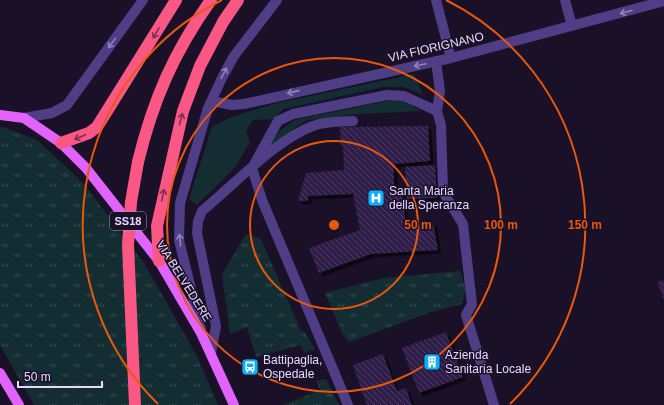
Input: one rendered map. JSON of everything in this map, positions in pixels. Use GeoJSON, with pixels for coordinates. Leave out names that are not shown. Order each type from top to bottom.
{"type":"FeatureCollection","features":[{"type":"Feature","properties":{"kind":"highway"},"geometry":{"type":"LineString","coordinates":[[61,143],[89,133],[97,127],[176,0]]}},
{"type":"Feature","properties":{"kind":"highway"},"geometry":{"type":"LineString","coordinates":[[135,405],[128,245],[131,202],[138,162],[147,126],[159,91],[183,41],[211,0]]}},
{"type":"Feature","properties":{"kind":"highway"},"geometry":{"type":"LineString","coordinates":[[159,261],[157,226],[171,157],[183,111],[200,66],[223,22],[238,0]]}},
{"type":"Feature","properties":{"kind":"main road","name":"VIA BELVEDERE"},"geometry":{"type":"LineString","coordinates":[[1,115],[24,118],[61,143],[86,168],[159,261],[201,333],[234,405]]}},
{"type":"Feature","properties":{"kind":"main road"},"geometry":{"type":"LineString","coordinates":[[0,373],[3,386],[19,405]]}},
{"type":"Feature","properties":{"kind":"street"},"geometry":{"type":"LineString","coordinates":[[24,118],[52,113],[67,105],[143,0]]}},
{"type":"Feature","properties":{"kind":"street"},"geometry":{"type":"LineString","coordinates":[[201,333],[178,240],[180,203],[210,104],[223,76],[234,56],[277,0]]}},
{"type":"Feature","properties":{"kind":"street"},"geometry":{"type":"LineString","coordinates":[[436,0],[451,58]]}},
{"type":"Feature","properties":{"kind":"street"},"geometry":{"type":"LineString","coordinates":[[565,0],[572,26]]}},
{"type":"Feature","properties":{"kind":"street","name":"VIA FIORIGNANO"},"geometry":{"type":"LineString","coordinates":[[210,104],[244,104],[451,58],[664,1]]}},
{"type":"Feature","properties":{"kind":"street"},"geometry":{"type":"LineString","coordinates":[[436,61],[440,91],[437,111],[441,125],[443,192],[463,224],[472,304],[466,316],[494,405]]}},
{"type":"Feature","properties":{"kind":"street"},"geometry":{"type":"LineString","coordinates":[[348,405],[262,200],[252,168],[278,122],[292,114],[386,95],[404,96],[437,111]]}},
{"type":"Feature","properties":{"kind":"street"},"geometry":{"type":"LineString","coordinates":[[211,354],[216,326],[197,233],[198,221],[202,211],[270,152],[303,130],[315,125],[353,121]]}},
{"type":"Feature","properties":{"kind":"green space"},"geometry":{"type":"Polygon","coordinates":[[[414,74],[423,95],[404,87],[383,87],[283,109],[274,119],[253,120],[246,131],[250,142],[236,166],[197,205],[189,199],[212,127],[231,117],[277,103],[414,74]]]}},
{"type":"Feature","properties":{"kind":"green space"},"geometry":{"type":"Polygon","coordinates":[[[392,100],[404,101],[421,111],[358,114],[309,120],[298,125],[279,141],[268,147],[279,132],[294,120],[392,100]]]}},
{"type":"Feature","properties":{"kind":"green space"},"geometry":{"type":"Polygon","coordinates":[[[2,127],[37,140],[83,183],[144,263],[197,356],[218,405],[34,405],[0,345],[0,128],[2,127]]]}},
{"type":"Feature","properties":{"kind":"green space"},"geometry":{"type":"Polygon","coordinates":[[[246,234],[261,239],[301,331],[305,332],[315,349],[304,353],[301,345],[256,357],[247,327],[230,334],[222,274],[246,234]]]}},
{"type":"Feature","properties":{"kind":"green space"},"geometry":{"type":"Polygon","coordinates":[[[460,271],[466,290],[462,304],[431,312],[349,342],[342,333],[325,293],[384,278],[460,271]]]}},
{"type":"Feature","properties":{"kind":"green space"},"geometry":{"type":"Polygon","coordinates":[[[326,379],[339,405],[283,405],[320,390],[316,381],[326,379]]]}},
{"type":"Feature","properties":{"kind":"building"},"geometry":{"type":"Polygon","coordinates":[[[428,126],[430,161],[394,164],[394,188],[401,189],[406,224],[433,223],[438,250],[371,254],[319,273],[309,248],[360,230],[353,194],[308,196],[308,201],[298,201],[306,173],[344,170],[343,145],[341,145],[340,127],[428,126]]]}},
{"type":"Feature","properties":{"kind":"building"},"geometry":{"type":"Polygon","coordinates":[[[435,165],[437,198],[407,199],[405,167],[435,165]]]}},
{"type":"Feature","properties":{"kind":"building"},"geometry":{"type":"Polygon","coordinates":[[[664,280],[664,300],[657,282],[664,280]]]}},
{"type":"Feature","properties":{"kind":"building","name":"Azienda Sanitaria Locale"},"geometry":{"type":"Polygon","coordinates":[[[446,332],[463,377],[419,393],[402,348],[446,332]]]}},
{"type":"Feature","properties":{"kind":"building"},"geometry":{"type":"Polygon","coordinates":[[[383,354],[397,391],[406,388],[412,405],[367,405],[353,365],[383,354]]]}},
{"type":"Feature","properties":{"kind":"place","name":"Santa Maria della Speranza"},"geometry":{"type":"Point","coordinates":[376,198]}},
{"type":"Feature","properties":{"kind":"place","name":"Azienda Sanitaria Locale"},"geometry":{"type":"Point","coordinates":[432,362]}},
{"type":"Feature","properties":{"kind":"place","name":"Battipaglia, Ospedale"},"geometry":{"type":"Point","coordinates":[250,367]}}]}
